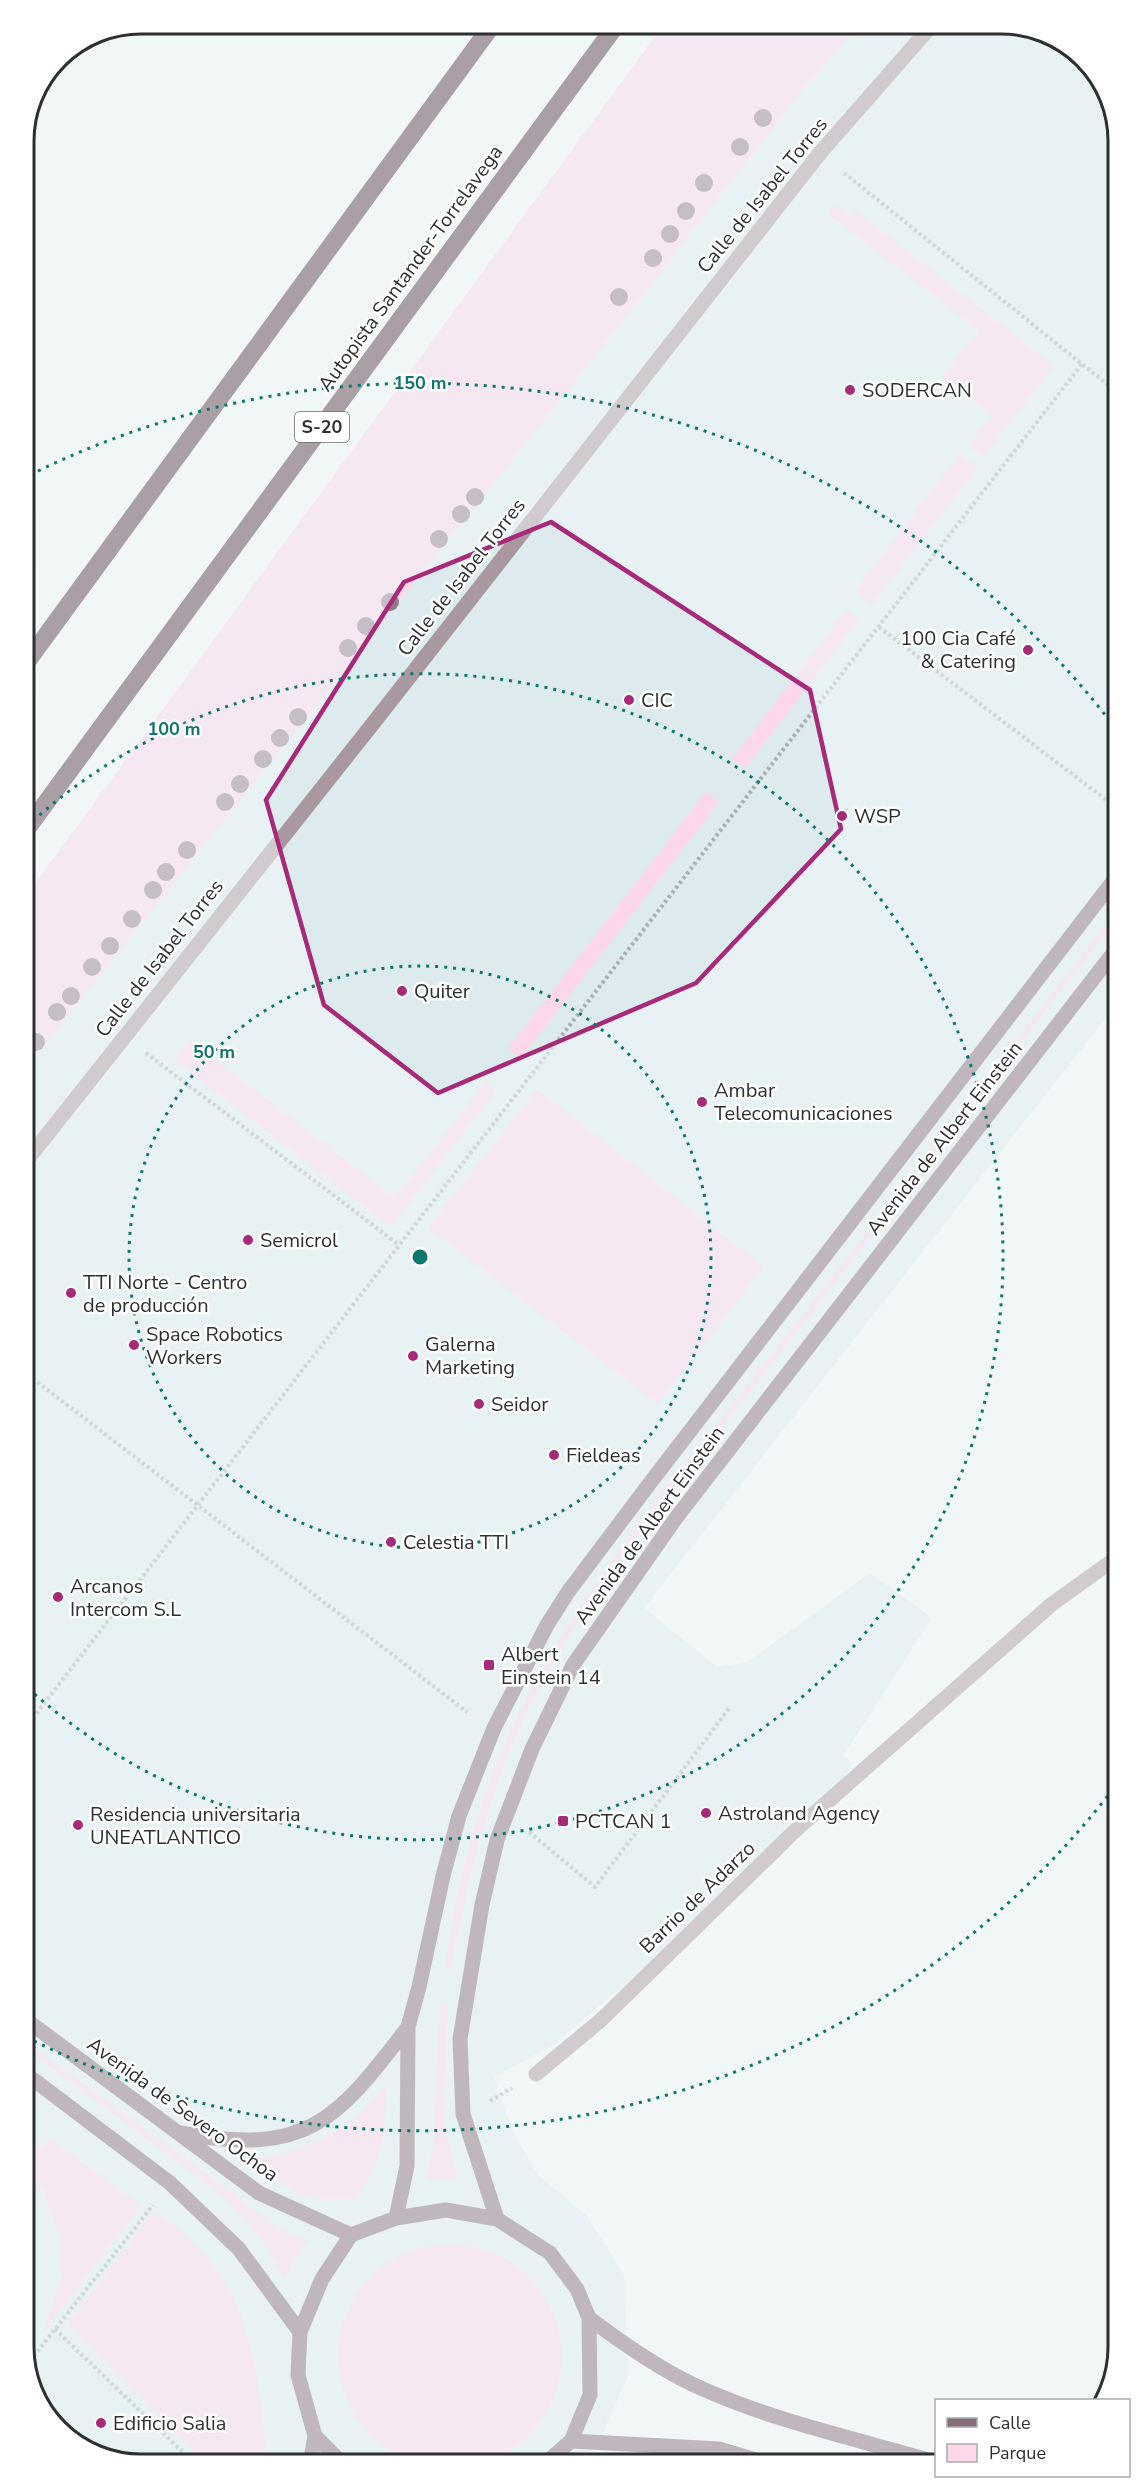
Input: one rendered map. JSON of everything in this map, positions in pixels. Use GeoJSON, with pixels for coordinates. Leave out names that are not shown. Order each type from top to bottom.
{"type":"FeatureCollection","features":[{"type":"Feature","properties":{"kind":"highway"},"geometry":{"type":"LineString","coordinates":[[35,651],[484,34]]}},
{"type":"Feature","properties":{"kind":"highway","name":"Autopista Santander-Torrelavega"},"geometry":{"type":"LineString","coordinates":[[35,818],[609,35]]}},
{"type":"Feature","properties":{"kind":"main road","name":"Avenida de Albert Einstein"},"geometry":{"type":"LineString","coordinates":[[396,2218],[407,2166],[408,2027],[459,1816],[494,1728],[547,1625],[568,1592],[650,1483],[1108,888]]}},
{"type":"Feature","properties":{"kind":"main road","name":"Avenida de Albert Einstein"},"geometry":{"type":"LineString","coordinates":[[497,2219],[463,2114],[460,2039],[482,1905],[497,1840],[532,1749],[573,1665],[670,1527],[1108,960]]}},
{"type":"Feature","properties":{"kind":"main road","name":"Avenida de Severo Ochoa"},"geometry":{"type":"LineString","coordinates":[[34,2026],[259,2193],[351,2235]]}},
{"type":"Feature","properties":{"kind":"main road","name":"Avenida de Albert Einstein"},"geometry":{"type":"LineString","coordinates":[[174,2132],[223,2141],[269,2139],[302,2132],[342,2107],[365,2083],[408,2027]]}},
{"type":"Feature","properties":{"kind":"main road"},"geometry":{"type":"LineString","coordinates":[[34,2080],[170,2183],[239,2249],[300,2332]]}},
{"type":"Feature","properties":{"kind":"main road"},"geometry":{"type":"LineString","coordinates":[[312,2454],[315,2436],[298,2375],[300,2332],[322,2278],[351,2235],[396,2218],[446,2210],[497,2219],[550,2253],[577,2289],[590,2318],[590,2395],[571,2441],[556,2454]]}},
{"type":"Feature","properties":{"kind":"main road"},"geometry":{"type":"LineString","coordinates":[[590,2318],[628,2348],[694,2385],[792,2422],[907,2454]]}},
{"type":"Feature","properties":{"kind":"main road"},"geometry":{"type":"LineString","coordinates":[[315,2436],[333,2454]]}},
{"type":"Feature","properties":{"kind":"main road"},"geometry":{"type":"LineString","coordinates":[[571,2441],[719,2450],[735,2454]]}},
{"type":"Feature","properties":{"kind":"street","name":"Calle de Isabel Torres"},"geometry":{"type":"LineString","coordinates":[[35,1151],[379,717],[820,153],[923,35]]}},
{"type":"Feature","properties":{"kind":"street","name":"Barrio de Adarzo"},"geometry":{"type":"LineString","coordinates":[[536,2074],[601,2020],[800,1826],[1052,1604],[1108,1564]]}},
{"type":"Feature","properties":{"kind":"path"},"geometry":{"type":"LineString","coordinates":[[844,173],[1108,385]]}},
{"type":"Feature","properties":{"kind":"path"},"geometry":{"type":"LineString","coordinates":[[34,1715],[1082,364]]}},
{"type":"Feature","properties":{"kind":"path"},"geometry":{"type":"LineString","coordinates":[[879,627],[1108,801]]}},
{"type":"Feature","properties":{"kind":"path"},"geometry":{"type":"LineString","coordinates":[[145,1053],[399,1245]]}},
{"type":"Feature","properties":{"kind":"path"},"geometry":{"type":"LineString","coordinates":[[34,1380],[467,1712]]}},
{"type":"Feature","properties":{"kind":"path"},"geometry":{"type":"LineString","coordinates":[[507,1814],[595,1887],[730,1707]]}},
{"type":"Feature","properties":{"kind":"path"},"geometry":{"type":"LineString","coordinates":[[463,2114],[536,2074]]}},
{"type":"Feature","properties":{"kind":"path"},"geometry":{"type":"LineString","coordinates":[[35,2355],[170,2183]]}},
{"type":"Feature","properties":{"kind":"path"},"geometry":{"type":"LineString","coordinates":[[55,2329],[185,2454]]}},
{"type":"Feature","properties":{"kind":"highlighted area"},"geometry":{"type":"Polygon","coordinates":[[[551,522],[810,690],[841,829],[696,983],[438,1093],[324,1005],[266,800],[404,582],[551,522]]]}},
{"type":"Feature","properties":{"kind":"shaded area"},"geometry":{"type":"Polygon","coordinates":[[[851,35],[1007,35],[1035,40],[1071,61],[1081,71],[1096,94],[1107,128],[1108,1015],[644,1608],[717,1667],[748,1662],[870,1573],[932,1618],[843,1756],[852,1764],[835,1795],[661,1954],[553,2045],[494,2077],[511,2128],[538,2175],[587,2216],[624,2275],[628,2376],[595,2450],[590,2454],[135,2454],[107,2449],[76,2432],[57,2413],[40,2382],[34,2347],[35,1058],[593,359],[802,91],[851,35]]]}},
{"type":"Feature","properties":{"kind":"green space"},"geometry":{"type":"Polygon","coordinates":[[[656,35],[851,35],[802,91],[593,359],[35,1058],[35,884],[656,35]]]}},
{"type":"Feature","properties":{"kind":"green space"},"geometry":{"type":"Polygon","coordinates":[[[835,204],[850,216],[855,210],[1054,366],[983,457],[968,446],[992,416],[942,377],[979,331],[828,214],[835,204]]]}},
{"type":"Feature","properties":{"kind":"green space"},"geometry":{"type":"Polygon","coordinates":[[[960,454],[978,467],[872,605],[855,591],[960,454]]]}},
{"type":"Feature","properties":{"kind":"green space"},"geometry":{"type":"Polygon","coordinates":[[[846,610],[859,620],[745,768],[732,759],[846,610]]]}},
{"type":"Feature","properties":{"kind":"green space"},"geometry":{"type":"Polygon","coordinates":[[[706,792],[719,802],[521,1058],[508,1048],[706,792]]]}},
{"type":"Feature","properties":{"kind":"green space"},"geometry":{"type":"Polygon","coordinates":[[[1108,922],[1108,930],[635,1539],[575,1627],[547,1673],[510,1750],[488,1811],[464,1904],[451,1967],[445,1967],[461,1880],[476,1823],[506,1741],[534,1684],[566,1629],[638,1525],[1108,922]]]}},
{"type":"Feature","properties":{"kind":"green space"},"geometry":{"type":"Polygon","coordinates":[[[190,1040],[395,1198],[485,1082],[496,1091],[391,1227],[174,1060],[190,1040]]]}},
{"type":"Feature","properties":{"kind":"green space"},"geometry":{"type":"Polygon","coordinates":[[[537,1089],[764,1267],[658,1404],[428,1228],[537,1089]]]}},
{"type":"Feature","properties":{"kind":"green space"},"geometry":{"type":"Polygon","coordinates":[[[440,2001],[448,2002],[443,2120],[458,2180],[426,2180],[433,2147],[440,2001]]]}},
{"type":"Feature","properties":{"kind":"green space"},"geometry":{"type":"Polygon","coordinates":[[[34,2048],[267,2220],[308,2240],[293,2261],[285,2280],[261,2238],[222,2195],[34,2055],[34,2048]]]}},
{"type":"Feature","properties":{"kind":"green space"},"geometry":{"type":"Polygon","coordinates":[[[385,2088],[384,2133],[378,2159],[355,2199],[321,2199],[299,2194],[245,2161],[275,2155],[317,2141],[360,2115],[385,2088]]]}},
{"type":"Feature","properties":{"kind":"green space"},"geometry":{"type":"Polygon","coordinates":[[[50,2139],[141,2205],[44,2331],[61,2279],[60,2237],[44,2192],[34,2178],[34,2142],[42,2148],[50,2139]]]}},
{"type":"Feature","properties":{"kind":"green space"},"geometry":{"type":"Polygon","coordinates":[[[154,2211],[165,2218],[208,2259],[232,2294],[239,2310],[257,2377],[264,2425],[265,2454],[197,2454],[68,2324],[154,2211]]]}},
{"type":"Feature","properties":{"kind":"green space"},"geometry":{"type":"Polygon","coordinates":[[[450,2244],[472,2246],[503,2257],[521,2269],[537,2285],[549,2303],[557,2323],[561,2345],[560,2378],[549,2409],[537,2427],[521,2443],[504,2454],[396,2454],[379,2443],[363,2427],[351,2409],[340,2378],[338,2356],[340,2334],[351,2303],[363,2285],[379,2269],[397,2257],[428,2246],[450,2244]]]}},
{"type":"Feature","properties":{"kind":"place","name":"SODERCAN"},"geometry":{"type":"Point","coordinates":[850,390]}},
{"type":"Feature","properties":{"kind":"place","name":"100 Cia Café & Catering"},"geometry":{"type":"Point","coordinates":[1028,650]}},
{"type":"Feature","properties":{"kind":"place","name":"CIC"},"geometry":{"type":"Point","coordinates":[629,700]}},
{"type":"Feature","properties":{"kind":"place","name":"WSP"},"geometry":{"type":"Point","coordinates":[842,816]}},
{"type":"Feature","properties":{"kind":"place","name":"Quiter"},"geometry":{"type":"Point","coordinates":[402,991]}},
{"type":"Feature","properties":{"kind":"place","name":"Ambar Telecomunicaciones"},"geometry":{"type":"Point","coordinates":[702,1102]}},
{"type":"Feature","properties":{"kind":"place","name":"Semicrol"},"geometry":{"type":"Point","coordinates":[248,1240]}},
{"type":"Feature","properties":{"kind":"place","name":"TTI Norte - Centro de producción"},"geometry":{"type":"Point","coordinates":[71,1293]}},
{"type":"Feature","properties":{"kind":"place","name":"Space Robotics Workers"},"geometry":{"type":"Point","coordinates":[134,1345]}},
{"type":"Feature","properties":{"kind":"place","name":"Galerna Marketing"},"geometry":{"type":"Point","coordinates":[413,1356]}},
{"type":"Feature","properties":{"kind":"place","name":"Seidor"},"geometry":{"type":"Point","coordinates":[479,1404]}},
{"type":"Feature","properties":{"kind":"place","name":"Fieldeas"},"geometry":{"type":"Point","coordinates":[554,1455]}},
{"type":"Feature","properties":{"kind":"place","name":"Celestia TTI"},"geometry":{"type":"Point","coordinates":[391,1542]}},
{"type":"Feature","properties":{"kind":"place","name":"Arcanos Intercom S.L"},"geometry":{"type":"Point","coordinates":[58,1597]}},
{"type":"Feature","properties":{"kind":"place","name":"Albert Einstein 14"},"geometry":{"type":"Point","coordinates":[489,1665]}},
{"type":"Feature","properties":{"kind":"place","name":"Astroland Agency"},"geometry":{"type":"Point","coordinates":[706,1813]}},
{"type":"Feature","properties":{"kind":"place","name":"PCTCAN 1"},"geometry":{"type":"Point","coordinates":[563,1821]}},
{"type":"Feature","properties":{"kind":"place","name":"Residencia universitaria UNEATLANTICO"},"geometry":{"type":"Point","coordinates":[78,1825]}},
{"type":"Feature","properties":{"kind":"place","name":"Edificio Salia"},"geometry":{"type":"Point","coordinates":[101,2423]}}]}
